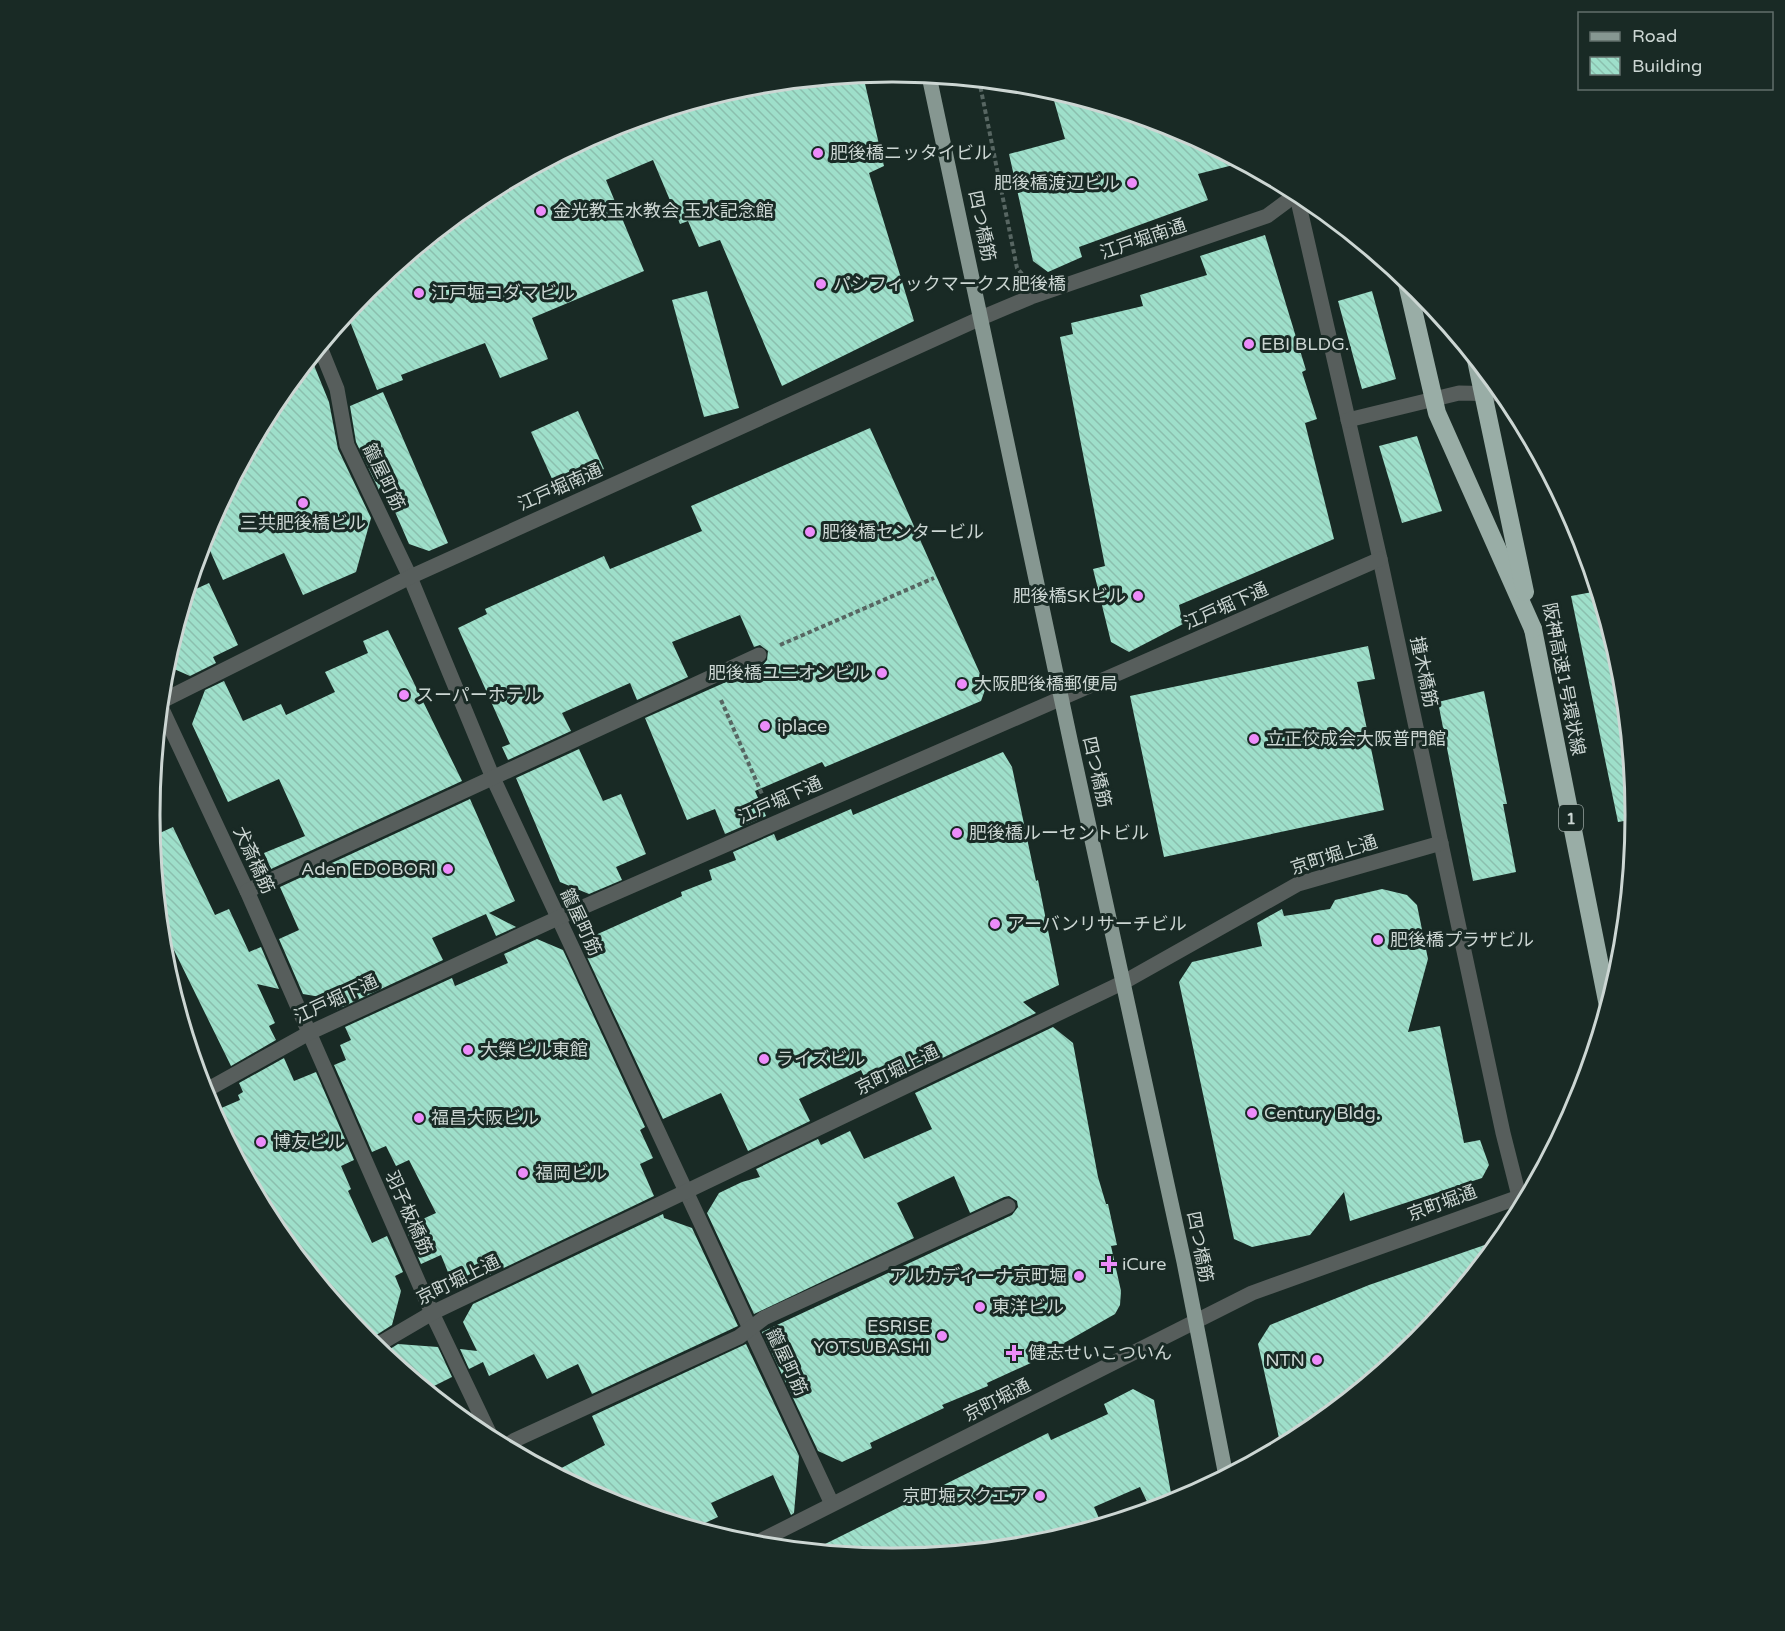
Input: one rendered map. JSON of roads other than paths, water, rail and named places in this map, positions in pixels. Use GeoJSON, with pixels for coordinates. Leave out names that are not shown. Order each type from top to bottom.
{"type":"FeatureCollection","features":[{"type":"Feature","properties":{"kind":"highway"},"geometry":{"type":"LineString","coordinates":[[1410,296],[1437,413],[1533,629]]}},
{"type":"Feature","properties":{"kind":"highway","name":"阪神高速1号環状線"},"geometry":{"type":"LineString","coordinates":[[1480,377],[1533,629],[1605,989]]}},
{"type":"Feature","properties":{"kind":"main road","name":"四つ橋筋"},"geometry":{"type":"LineString","coordinates":[[932,84],[1184,1262],[1225,1469]]}},
{"type":"Feature","properties":{"kind":"street","name":"江戸堀南通"},"geometry":{"type":"LineString","coordinates":[[170,698],[410,577],[981,318],[1031,297],[1267,216],[1289,199]]}},
{"type":"Feature","properties":{"kind":"street","name":"撞木橋筋"},"geometry":{"type":"LineString","coordinates":[[1300,206],[1380,559],[1503,1133],[1521,1191]]}},
{"type":"Feature","properties":{"kind":"street","name":"籠屋町筋"},"geometry":{"type":"LineString","coordinates":[[323,354],[337,389],[347,445],[410,577],[494,777],[558,918],[832,1504]]}},
{"type":"Feature","properties":{"kind":"street"},"geometry":{"type":"LineString","coordinates":[[1348,420],[1459,393],[1492,394]]}},
{"type":"Feature","properties":{"kind":"street","name":"江戸堀下通"},"geometry":{"type":"LineString","coordinates":[[212,1087],[309,1033],[558,918],[1062,700],[1380,559]]}},
{"type":"Feature","properties":{"kind":"street"},"geometry":{"type":"LineString","coordinates":[[248,891],[759,655]]}},
{"type":"Feature","properties":{"kind":"street","name":"犬斎橋筋"},"geometry":{"type":"LineString","coordinates":[[167,717],[248,891],[309,1033]]}},
{"type":"Feature","properties":{"kind":"street","name":"京町堀上通"},"geometry":{"type":"LineString","coordinates":[[383,1342],[432,1313],[1124,982],[1299,884],[1441,843]]}},
{"type":"Feature","properties":{"kind":"street","name":"羽子板橋筋"},"geometry":{"type":"LineString","coordinates":[[309,1033],[432,1313],[486,1425]]}},
{"type":"Feature","properties":{"kind":"street","name":"京町堀通"},"geometry":{"type":"LineString","coordinates":[[767,1537],[1252,1293],[1515,1202]]}},
{"type":"Feature","properties":{"kind":"street"},"geometry":{"type":"LineString","coordinates":[[514,1443],[739,1337],[764,1318],[1008,1206]]}},
{"type":"Feature","properties":{"kind":"place","name":"肥後橋ニッタイビル"},"geometry":{"type":"Point","coordinates":[818,153]}},
{"type":"Feature","properties":{"kind":"place","name":"肥後橋渡辺ビル"},"geometry":{"type":"Point","coordinates":[1132,183]}},
{"type":"Feature","properties":{"kind":"place","name":"金光教玉水教会 玉水記念館"},"geometry":{"type":"Point","coordinates":[541,211]}},
{"type":"Feature","properties":{"kind":"place","name":"パシフィックマークス肥後橋"},"geometry":{"type":"Point","coordinates":[821,284]}},
{"type":"Feature","properties":{"kind":"place","name":"江戸堀コダマビル"},"geometry":{"type":"Point","coordinates":[419,293]}},
{"type":"Feature","properties":{"kind":"place","name":"EBI BLDG."},"geometry":{"type":"Point","coordinates":[1249,344]}},
{"type":"Feature","properties":{"kind":"place","name":"三共肥後橋ビル"},"geometry":{"type":"Point","coordinates":[303,503]}},
{"type":"Feature","properties":{"kind":"place","name":"肥後橋センタービル"},"geometry":{"type":"Point","coordinates":[810,532]}},
{"type":"Feature","properties":{"kind":"place","name":"肥後橋SKビル"},"geometry":{"type":"Point","coordinates":[1138,596]}},
{"type":"Feature","properties":{"kind":"place","name":"肥後橋ユニオンビル"},"geometry":{"type":"Point","coordinates":[882,673]}},
{"type":"Feature","properties":{"kind":"place","name":"大阪肥後橋郵便局"},"geometry":{"type":"Point","coordinates":[962,684]}},
{"type":"Feature","properties":{"kind":"place","name":"スーパーホテル"},"geometry":{"type":"Point","coordinates":[404,695]}},
{"type":"Feature","properties":{"kind":"place","name":"iplace"},"geometry":{"type":"Point","coordinates":[765,726]}},
{"type":"Feature","properties":{"kind":"place","name":"立正佼成会大阪普門館"},"geometry":{"type":"Point","coordinates":[1254,739]}},
{"type":"Feature","properties":{"kind":"place","name":"肥後橋ルーセントビル"},"geometry":{"type":"Point","coordinates":[957,833]}},
{"type":"Feature","properties":{"kind":"place","name":"Aden EDOBORI"},"geometry":{"type":"Point","coordinates":[448,869]}},
{"type":"Feature","properties":{"kind":"place","name":"アーバンリサーチビル"},"geometry":{"type":"Point","coordinates":[995,924]}},
{"type":"Feature","properties":{"kind":"place","name":"肥後橋プラザビル"},"geometry":{"type":"Point","coordinates":[1378,940]}},
{"type":"Feature","properties":{"kind":"place","name":"大榮ビル東館"},"geometry":{"type":"Point","coordinates":[468,1050]}},
{"type":"Feature","properties":{"kind":"place","name":"ライズビル"},"geometry":{"type":"Point","coordinates":[764,1059]}},
{"type":"Feature","properties":{"kind":"place","name":"Century Bldg."},"geometry":{"type":"Point","coordinates":[1252,1113]}},
{"type":"Feature","properties":{"kind":"place","name":"福昌大阪ビル"},"geometry":{"type":"Point","coordinates":[419,1118]}},
{"type":"Feature","properties":{"kind":"place","name":"博友ビル"},"geometry":{"type":"Point","coordinates":[261,1142]}},
{"type":"Feature","properties":{"kind":"place","name":"福岡ビル"},"geometry":{"type":"Point","coordinates":[523,1173]}},
{"type":"Feature","properties":{"kind":"place","name":"iCure"},"geometry":{"type":"Point","coordinates":[1109,1264]}},
{"type":"Feature","properties":{"kind":"place","name":"アルカディーナ京町堀"},"geometry":{"type":"Point","coordinates":[1079,1276]}},
{"type":"Feature","properties":{"kind":"place","name":"東洋ビル"},"geometry":{"type":"Point","coordinates":[980,1307]}},
{"type":"Feature","properties":{"kind":"place","name":"ESRISE YOTSUBASHI"},"geometry":{"type":"Point","coordinates":[942,1336]}},
{"type":"Feature","properties":{"kind":"place","name":"健志せいこついん"},"geometry":{"type":"Point","coordinates":[1014,1353]}},
{"type":"Feature","properties":{"kind":"place","name":"NTN"},"geometry":{"type":"Point","coordinates":[1317,1360]}},
{"type":"Feature","properties":{"kind":"place","name":"京町堀スクエア"},"geometry":{"type":"Point","coordinates":[1040,1496]}}]}
